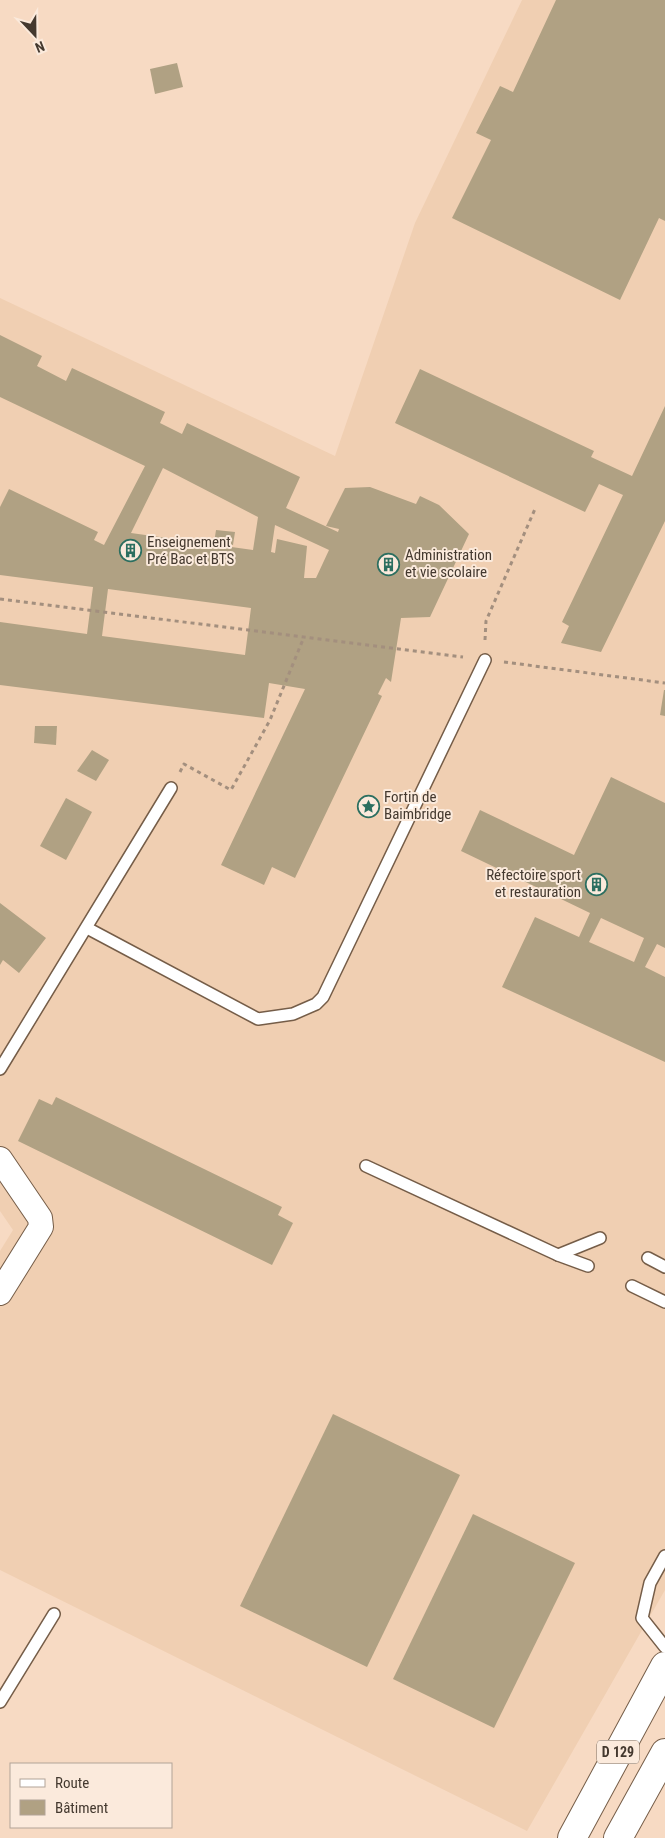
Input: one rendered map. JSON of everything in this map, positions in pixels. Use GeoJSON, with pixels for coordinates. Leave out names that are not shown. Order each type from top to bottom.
{"type":"FeatureCollection","features":[{"type":"Feature","properties":{"kind":"highway","name":"D 129"},"geometry":{"type":"LineString","coordinates":[[572,1838],[665,1666]]}},
{"type":"Feature","properties":{"kind":"highway","name":"D 129"},"geometry":{"type":"LineString","coordinates":[[618,1838],[665,1753]]}},
{"type":"Feature","properties":{"kind":"street"},"geometry":{"type":"LineString","coordinates":[[0,1159],[40,1218],[41,1227],[0,1292]]}},
{"type":"Feature","properties":{"kind":"lane"},"geometry":{"type":"LineString","coordinates":[[87,928],[258,1019],[292,1014],[316,1004],[323,997],[485,660]]}},
{"type":"Feature","properties":{"kind":"lane"},"geometry":{"type":"LineString","coordinates":[[0,1069],[171,788]]}},
{"type":"Feature","properties":{"kind":"lane"},"geometry":{"type":"LineString","coordinates":[[366,1166],[558,1255],[588,1266]]}},
{"type":"Feature","properties":{"kind":"lane"},"geometry":{"type":"LineString","coordinates":[[558,1255],[600,1238]]}},
{"type":"Feature","properties":{"kind":"lane"},"geometry":{"type":"LineString","coordinates":[[648,1258],[665,1267]]}},
{"type":"Feature","properties":{"kind":"lane"},"geometry":{"type":"LineString","coordinates":[[632,1286],[665,1302]]}},
{"type":"Feature","properties":{"kind":"lane"},"geometry":{"type":"LineString","coordinates":[[665,1556],[650,1583],[642,1618],[665,1648]]}},
{"type":"Feature","properties":{"kind":"lane"},"geometry":{"type":"LineString","coordinates":[[0,1702],[54,1614]]}},
{"type":"Feature","properties":{"kind":"path"},"geometry":{"type":"LineString","coordinates":[[485,660],[486,621],[535,509]]}},
{"type":"Feature","properties":{"kind":"path"},"geometry":{"type":"LineString","coordinates":[[0,599],[665,682]]}},
{"type":"Feature","properties":{"kind":"path"},"geometry":{"type":"LineString","coordinates":[[171,788],[184,764],[231,790],[270,720],[304,637]]}},
{"type":"Feature","properties":{"kind":"shaded area"},"geometry":{"type":"Polygon","coordinates":[[[522,0],[665,0],[665,1590],[527,1831],[0,1570],[0,1251],[13,1230],[0,1211],[0,298],[335,456],[415,223],[522,0]]]}},
{"type":"Feature","properties":{"kind":"building"},"geometry":{"type":"Polygon","coordinates":[[[556,0],[665,0],[665,221],[659,218],[620,300],[452,218],[491,140],[476,133],[500,86],[513,92],[556,0]]]}},
{"type":"Feature","properties":{"kind":"building"},"geometry":{"type":"Polygon","coordinates":[[[177,63],[183,87],[155,94],[150,69],[177,63]]]}},
{"type":"Feature","properties":{"kind":"building"},"geometry":{"type":"Polygon","coordinates":[[[0,335],[42,356],[37,366],[66,381],[72,368],[165,412],[160,423],[182,434],[187,423],[300,477],[286,508],[338,532],[339,529],[326,526],[345,488],[370,487],[416,504],[420,496],[439,505],[469,534],[430,617],[401,618],[391,682],[386,678],[378,694],[382,696],[295,878],[272,867],[264,885],[221,865],[305,689],[269,683],[264,718],[0,685],[0,622],[87,634],[93,587],[0,575],[0,507],[9,489],[98,532],[94,540],[104,545],[145,466],[0,397],[0,335]],[[163,468],[131,533],[253,550],[258,517],[163,468]],[[275,525],[271,552],[275,553],[277,539],[307,546],[304,578],[316,578],[329,550],[275,525]],[[108,589],[102,636],[245,655],[251,608],[108,589]]]}},
{"type":"Feature","properties":{"kind":"building"},"geometry":{"type":"Polygon","coordinates":[[[420,369],[594,451],[591,457],[632,476],[665,406],[665,521],[601,652],[561,643],[569,626],[562,622],[623,495],[599,484],[585,512],[395,423],[420,369]]]}},
{"type":"Feature","properties":{"kind":"building"},"geometry":{"type":"Polygon","coordinates":[[[216,530],[235,532],[233,545],[214,543],[216,530]]]}},
{"type":"Feature","properties":{"kind":"building"},"geometry":{"type":"Polygon","coordinates":[[[665,690],[665,716],[660,715],[665,690]]]}},
{"type":"Feature","properties":{"kind":"building"},"geometry":{"type":"Polygon","coordinates":[[[35,726],[57,726],[56,745],[34,743],[35,726]]]}},
{"type":"Feature","properties":{"kind":"building"},"geometry":{"type":"Polygon","coordinates":[[[92,750],[109,760],[96,781],[77,771],[92,750]]]}},
{"type":"Feature","properties":{"kind":"building"},"geometry":{"type":"Polygon","coordinates":[[[611,777],[665,803],[665,948],[657,944],[645,967],[665,977],[665,1062],[502,987],[535,917],[579,937],[590,913],[461,851],[480,810],[574,855],[611,777]],[[601,918],[589,942],[634,962],[644,938],[601,918]]]}},
{"type":"Feature","properties":{"kind":"building"},"geometry":{"type":"Polygon","coordinates":[[[66,798],[92,812],[66,860],[40,846],[66,798]]]}},
{"type":"Feature","properties":{"kind":"building"},"geometry":{"type":"Polygon","coordinates":[[[0,903],[46,938],[19,973],[3,960],[0,965],[0,903]]]}},
{"type":"Feature","properties":{"kind":"building"},"geometry":{"type":"Polygon","coordinates":[[[56,1097],[282,1207],[278,1215],[293,1223],[272,1265],[18,1141],[39,1099],[52,1105],[56,1097]]]}},
{"type":"Feature","properties":{"kind":"building"},"geometry":{"type":"Polygon","coordinates":[[[333,1414],[460,1475],[367,1667],[240,1606],[333,1414]]]}},
{"type":"Feature","properties":{"kind":"building"},"geometry":{"type":"Polygon","coordinates":[[[473,1514],[575,1563],[494,1728],[393,1679],[473,1514]]]}},
{"type":"Feature","properties":{"kind":"place","name":"Enseignement Pré Bac et BTS"},"geometry":{"type":"Point","coordinates":[131,551]}},
{"type":"Feature","properties":{"kind":"place","name":"Administration et vie scolaire"},"geometry":{"type":"Point","coordinates":[389,564]}},
{"type":"Feature","properties":{"kind":"place","name":"Fortin de Baimbridge"},"geometry":{"type":"Point","coordinates":[368,806]}},
{"type":"Feature","properties":{"kind":"place","name":"Réfectoire sport et restauration"},"geometry":{"type":"Point","coordinates":[597,884]}}]}
